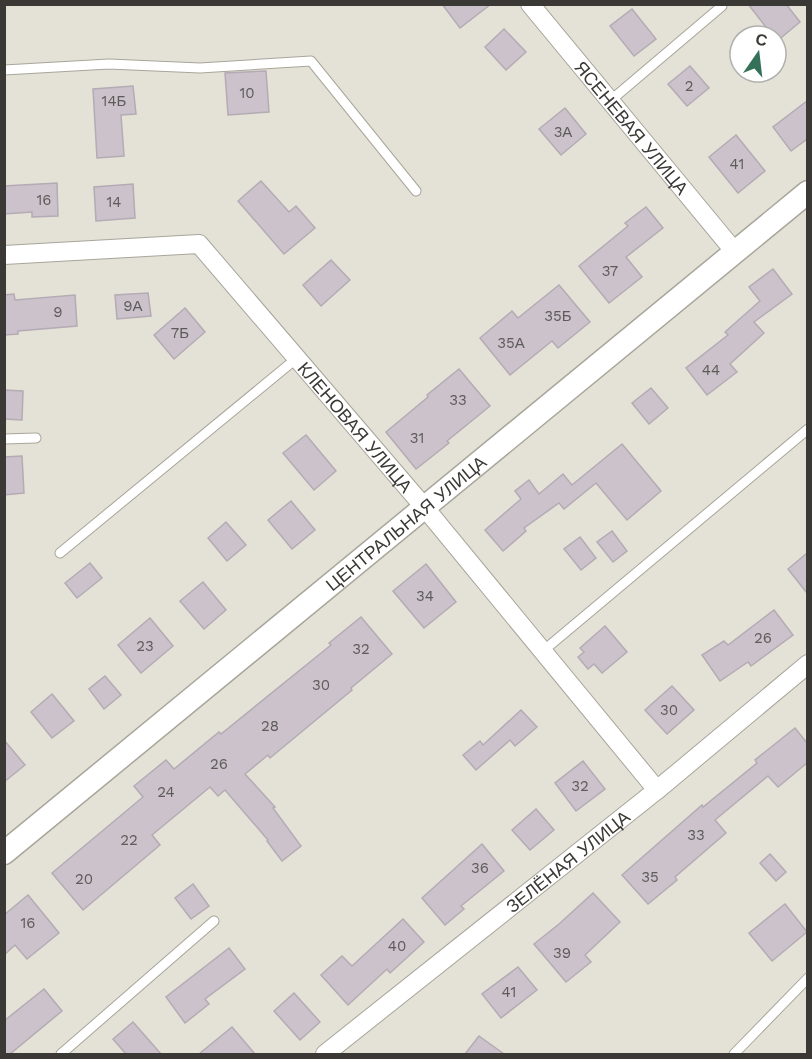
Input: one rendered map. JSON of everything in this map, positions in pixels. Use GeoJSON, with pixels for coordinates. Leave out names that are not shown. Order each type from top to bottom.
{"type":"FeatureCollection","features":[{"type":"Feature","properties":{"kind":"street","name":"ЯСЕНЕВАЯ УЛИЦА"},"geometry":{"type":"LineString","coordinates":[[530,4],[735,252]]}},
{"type":"Feature","properties":{"kind":"street","name":"ЦЕНТРАЛЬНАЯ УЛИЦА"},"geometry":{"type":"LineString","coordinates":[[4,853],[807,192]]}},
{"type":"Feature","properties":{"kind":"street","name":"КЛЕНОВАЯ УЛИЦА"},"geometry":{"type":"LineString","coordinates":[[4,255],[199,244],[425,508],[657,790]]}},
{"type":"Feature","properties":{"kind":"street","name":"ЗЕЛЁНАЯ УЛИЦА"},"geometry":{"type":"LineString","coordinates":[[325,1054],[657,790],[807,664]]}},
{"type":"Feature","properties":{"kind":"lane"},"geometry":{"type":"LineString","coordinates":[[610,101],[722,6]]}},
{"type":"Feature","properties":{"kind":"lane"},"geometry":{"type":"LineString","coordinates":[[4,70],[109,64],[201,68],[311,61],[416,190]]}},
{"type":"Feature","properties":{"kind":"lane"},"geometry":{"type":"LineString","coordinates":[[60,553],[297,358]]}},
{"type":"Feature","properties":{"kind":"lane"},"geometry":{"type":"LineString","coordinates":[[543,651],[807,429]]}},
{"type":"Feature","properties":{"kind":"lane"},"geometry":{"type":"LineString","coordinates":[[4,439],[36,438]]}},
{"type":"Feature","properties":{"kind":"lane"},"geometry":{"type":"LineString","coordinates":[[61,1054],[214,921]]}},
{"type":"Feature","properties":{"kind":"lane"},"geometry":{"type":"LineString","coordinates":[[734,1054],[807,978]]}},
{"type":"Feature","properties":{"kind":"building"},"geometry":{"type":"Polygon","coordinates":[[[442,4],[491,4],[460,28],[442,4]]]}},
{"type":"Feature","properties":{"kind":"building"},"geometry":{"type":"Polygon","coordinates":[[[748,4],[786,4],[800,22],[788,32],[788,24],[764,24],[748,4]]]}},
{"type":"Feature","properties":{"kind":"building"},"geometry":{"type":"Polygon","coordinates":[[[632,9],[656,39],[634,56],[610,26],[632,9]]]}},
{"type":"Feature","properties":{"kind":"building"},"geometry":{"type":"Polygon","coordinates":[[[504,29],[526,52],[506,70],[485,47],[504,29]]]}},
{"type":"Feature","properties":{"kind":"building"},"geometry":{"type":"Polygon","coordinates":[[[690,66],[709,88],[687,106],[668,84],[690,66]]]}},
{"type":"Feature","properties":{"kind":"building"},"geometry":{"type":"Polygon","coordinates":[[[266,71],[269,112],[228,115],[225,73],[266,71]]]}},
{"type":"Feature","properties":{"kind":"building"},"geometry":{"type":"Polygon","coordinates":[[[133,86],[136,114],[121,115],[124,156],[97,158],[93,89],[133,86]]]}},
{"type":"Feature","properties":{"kind":"building"},"geometry":{"type":"Polygon","coordinates":[[[807,101],[807,139],[791,151],[773,127],[807,101]]]}},
{"type":"Feature","properties":{"kind":"building"},"geometry":{"type":"Polygon","coordinates":[[[565,108],[586,134],[561,155],[539,129],[565,108]]]}},
{"type":"Feature","properties":{"kind":"building"},"geometry":{"type":"Polygon","coordinates":[[[736,135],[765,171],[738,193],[709,157],[736,135]]]}},
{"type":"Feature","properties":{"kind":"building"},"geometry":{"type":"Polygon","coordinates":[[[261,181],[289,212],[296,206],[315,228],[284,254],[238,201],[261,181]]]}},
{"type":"Feature","properties":{"kind":"building"},"geometry":{"type":"Polygon","coordinates":[[[57,183],[58,216],[32,217],[32,212],[4,214],[4,186],[57,183]]]}},
{"type":"Feature","properties":{"kind":"building"},"geometry":{"type":"Polygon","coordinates":[[[133,184],[135,218],[96,221],[94,187],[133,184]]]}},
{"type":"Feature","properties":{"kind":"building"},"geometry":{"type":"Polygon","coordinates":[[[646,207],[663,228],[626,257],[642,277],[609,303],[579,266],[628,226],[625,223],[646,207]]]}},
{"type":"Feature","properties":{"kind":"building"},"geometry":{"type":"Polygon","coordinates":[[[331,260],[350,280],[321,306],[303,285],[331,260]]]}},
{"type":"Feature","properties":{"kind":"building"},"geometry":{"type":"Polygon","coordinates":[[[773,269],[792,294],[754,322],[764,333],[730,364],[737,372],[707,395],[686,368],[728,335],[725,332],[760,301],[749,287],[773,269]]]}},
{"type":"Feature","properties":{"kind":"building"},"geometry":{"type":"Polygon","coordinates":[[[559,285],[590,322],[558,348],[552,341],[510,375],[480,338],[512,311],[518,318],[559,285]]]}},
{"type":"Feature","properties":{"kind":"building"},"geometry":{"type":"Polygon","coordinates":[[[148,293],[151,316],[117,319],[115,295],[148,293]]]}},
{"type":"Feature","properties":{"kind":"building"},"geometry":{"type":"Polygon","coordinates":[[[14,294],[15,300],[75,295],[77,326],[18,331],[18,334],[4,335],[4,295],[14,294]]]}},
{"type":"Feature","properties":{"kind":"building"},"geometry":{"type":"Polygon","coordinates":[[[185,308],[205,332],[174,359],[154,335],[185,308]]]}},
{"type":"Feature","properties":{"kind":"building"},"geometry":{"type":"Polygon","coordinates":[[[459,369],[490,406],[416,469],[386,432],[459,369]]]}},
{"type":"Feature","properties":{"kind":"building"},"geometry":{"type":"Polygon","coordinates":[[[651,388],[668,408],[649,424],[632,403],[651,388]]]}},
{"type":"Feature","properties":{"kind":"building"},"geometry":{"type":"Polygon","coordinates":[[[4,390],[23,391],[22,420],[4,419],[4,390]]]}},
{"type":"Feature","properties":{"kind":"building"},"geometry":{"type":"Polygon","coordinates":[[[306,435],[336,471],[314,490],[283,453],[306,435]]]}},
{"type":"Feature","properties":{"kind":"building"},"geometry":{"type":"Polygon","coordinates":[[[622,444],[661,491],[627,520],[596,483],[564,509],[559,503],[524,528],[526,531],[503,551],[485,530],[521,499],[515,491],[529,480],[539,494],[563,474],[572,485],[622,444]]]}},
{"type":"Feature","properties":{"kind":"building"},"geometry":{"type":"Polygon","coordinates":[[[22,456],[24,493],[4,495],[4,457],[22,456]]]}},
{"type":"Feature","properties":{"kind":"building"},"geometry":{"type":"Polygon","coordinates":[[[291,501],[315,530],[292,549],[268,520],[291,501]]]}},
{"type":"Feature","properties":{"kind":"building"},"geometry":{"type":"Polygon","coordinates":[[[226,522],[246,545],[227,561],[208,538],[226,522]]]}},
{"type":"Feature","properties":{"kind":"building"},"geometry":{"type":"Polygon","coordinates":[[[612,531],[627,551],[613,562],[597,542],[612,531]]]}},
{"type":"Feature","properties":{"kind":"building"},"geometry":{"type":"Polygon","coordinates":[[[580,537],[596,558],[581,570],[564,549],[580,537]]]}},
{"type":"Feature","properties":{"kind":"building"},"geometry":{"type":"Polygon","coordinates":[[[807,553],[807,593],[788,569],[807,553]]]}},
{"type":"Feature","properties":{"kind":"building"},"geometry":{"type":"Polygon","coordinates":[[[90,563],[102,578],[77,598],[65,583],[90,563]]]}},
{"type":"Feature","properties":{"kind":"building"},"geometry":{"type":"Polygon","coordinates":[[[426,564],[456,602],[424,628],[393,591],[426,564]]]}},
{"type":"Feature","properties":{"kind":"building"},"geometry":{"type":"Polygon","coordinates":[[[203,582],[226,610],[204,629],[180,601],[203,582]]]}},
{"type":"Feature","properties":{"kind":"building"},"geometry":{"type":"Polygon","coordinates":[[[774,610],[793,635],[751,666],[748,662],[720,681],[702,655],[724,641],[728,645],[774,610]]]}},
{"type":"Feature","properties":{"kind":"building"},"geometry":{"type":"Polygon","coordinates":[[[361,617],[392,654],[270,758],[268,755],[245,774],[275,807],[273,808],[301,846],[282,861],[268,840],[225,790],[218,796],[210,787],[152,835],[160,845],[83,910],[52,873],[143,797],[134,786],[166,760],[174,769],[331,645],[329,643],[361,617]]]}},
{"type":"Feature","properties":{"kind":"building"},"geometry":{"type":"Polygon","coordinates":[[[150,618],[173,646],[141,673],[118,645],[150,618]]]}},
{"type":"Feature","properties":{"kind":"building"},"geometry":{"type":"Polygon","coordinates":[[[605,626],[627,652],[602,673],[594,664],[588,669],[578,657],[584,652],[580,648],[605,626]]]}},
{"type":"Feature","properties":{"kind":"building"},"geometry":{"type":"Polygon","coordinates":[[[105,676],[121,695],[104,709],[89,689],[105,676]]]}},
{"type":"Feature","properties":{"kind":"building"},"geometry":{"type":"Polygon","coordinates":[[[672,686],[694,710],[667,734],[645,710],[672,686]]]}},
{"type":"Feature","properties":{"kind":"building"},"geometry":{"type":"Polygon","coordinates":[[[52,694],[74,721],[52,738],[31,712],[52,694]]]}},
{"type":"Feature","properties":{"kind":"building"},"geometry":{"type":"Polygon","coordinates":[[[521,710],[537,727],[515,746],[510,740],[476,770],[463,755],[480,741],[483,745],[521,710]]]}},
{"type":"Feature","properties":{"kind":"building"},"geometry":{"type":"Polygon","coordinates":[[[795,728],[807,743],[807,763],[778,787],[768,776],[715,820],[726,833],[648,904],[622,875],[702,805],[703,807],[757,763],[755,760],[795,728]]]}},
{"type":"Feature","properties":{"kind":"building"},"geometry":{"type":"Polygon","coordinates":[[[4,740],[25,765],[4,782],[4,740]]]}},
{"type":"Feature","properties":{"kind":"building"},"geometry":{"type":"Polygon","coordinates":[[[583,761],[605,789],[576,811],[555,783],[583,761]]]}},
{"type":"Feature","properties":{"kind":"building"},"geometry":{"type":"Polygon","coordinates":[[[536,809],[554,830],[530,850],[512,830],[536,809]]]}},
{"type":"Feature","properties":{"kind":"building"},"geometry":{"type":"Polygon","coordinates":[[[482,844],[504,871],[461,906],[464,909],[445,925],[422,898],[482,844]]]}},
{"type":"Feature","properties":{"kind":"building"},"geometry":{"type":"Polygon","coordinates":[[[770,854],[786,872],[776,881],[760,863],[770,854]]]}},
{"type":"Feature","properties":{"kind":"building"},"geometry":{"type":"Polygon","coordinates":[[[193,884],[209,906],[191,919],[175,898],[193,884]]]}},
{"type":"Feature","properties":{"kind":"building"},"geometry":{"type":"Polygon","coordinates":[[[593,893],[620,922],[585,955],[591,962],[566,982],[534,944],[593,893]]]}},
{"type":"Feature","properties":{"kind":"building"},"geometry":{"type":"Polygon","coordinates":[[[28,895],[59,933],[27,959],[15,945],[4,955],[4,915],[28,895]]]}},
{"type":"Feature","properties":{"kind":"building"},"geometry":{"type":"Polygon","coordinates":[[[785,904],[807,932],[772,961],[749,933],[785,904]]]}},
{"type":"Feature","properties":{"kind":"building"},"geometry":{"type":"Polygon","coordinates":[[[403,919],[424,942],[390,973],[387,969],[348,1005],[321,975],[342,956],[352,966],[403,919]]]}},
{"type":"Feature","properties":{"kind":"building"},"geometry":{"type":"Polygon","coordinates":[[[229,948],[245,969],[205,999],[209,1004],[185,1023],[166,997],[229,948]]]}},
{"type":"Feature","properties":{"kind":"building"},"geometry":{"type":"Polygon","coordinates":[[[518,967],[537,990],[501,1018],[482,994],[518,967]]]}},
{"type":"Feature","properties":{"kind":"building"},"geometry":{"type":"Polygon","coordinates":[[[44,989],[62,1011],[10,1054],[4,1054],[4,1021],[44,989]]]}},
{"type":"Feature","properties":{"kind":"building"},"geometry":{"type":"Polygon","coordinates":[[[294,993],[320,1022],[300,1040],[274,1011],[294,993]]]}},
{"type":"Feature","properties":{"kind":"building"},"geometry":{"type":"Polygon","coordinates":[[[133,1022],[161,1054],[126,1054],[113,1039],[133,1022]]]}},
{"type":"Feature","properties":{"kind":"building"},"geometry":{"type":"Polygon","coordinates":[[[232,1027],[255,1054],[199,1054],[232,1027]]]}},
{"type":"Feature","properties":{"kind":"building"},"geometry":{"type":"Polygon","coordinates":[[[479,1036],[504,1054],[465,1054],[479,1036]]]}}]}
